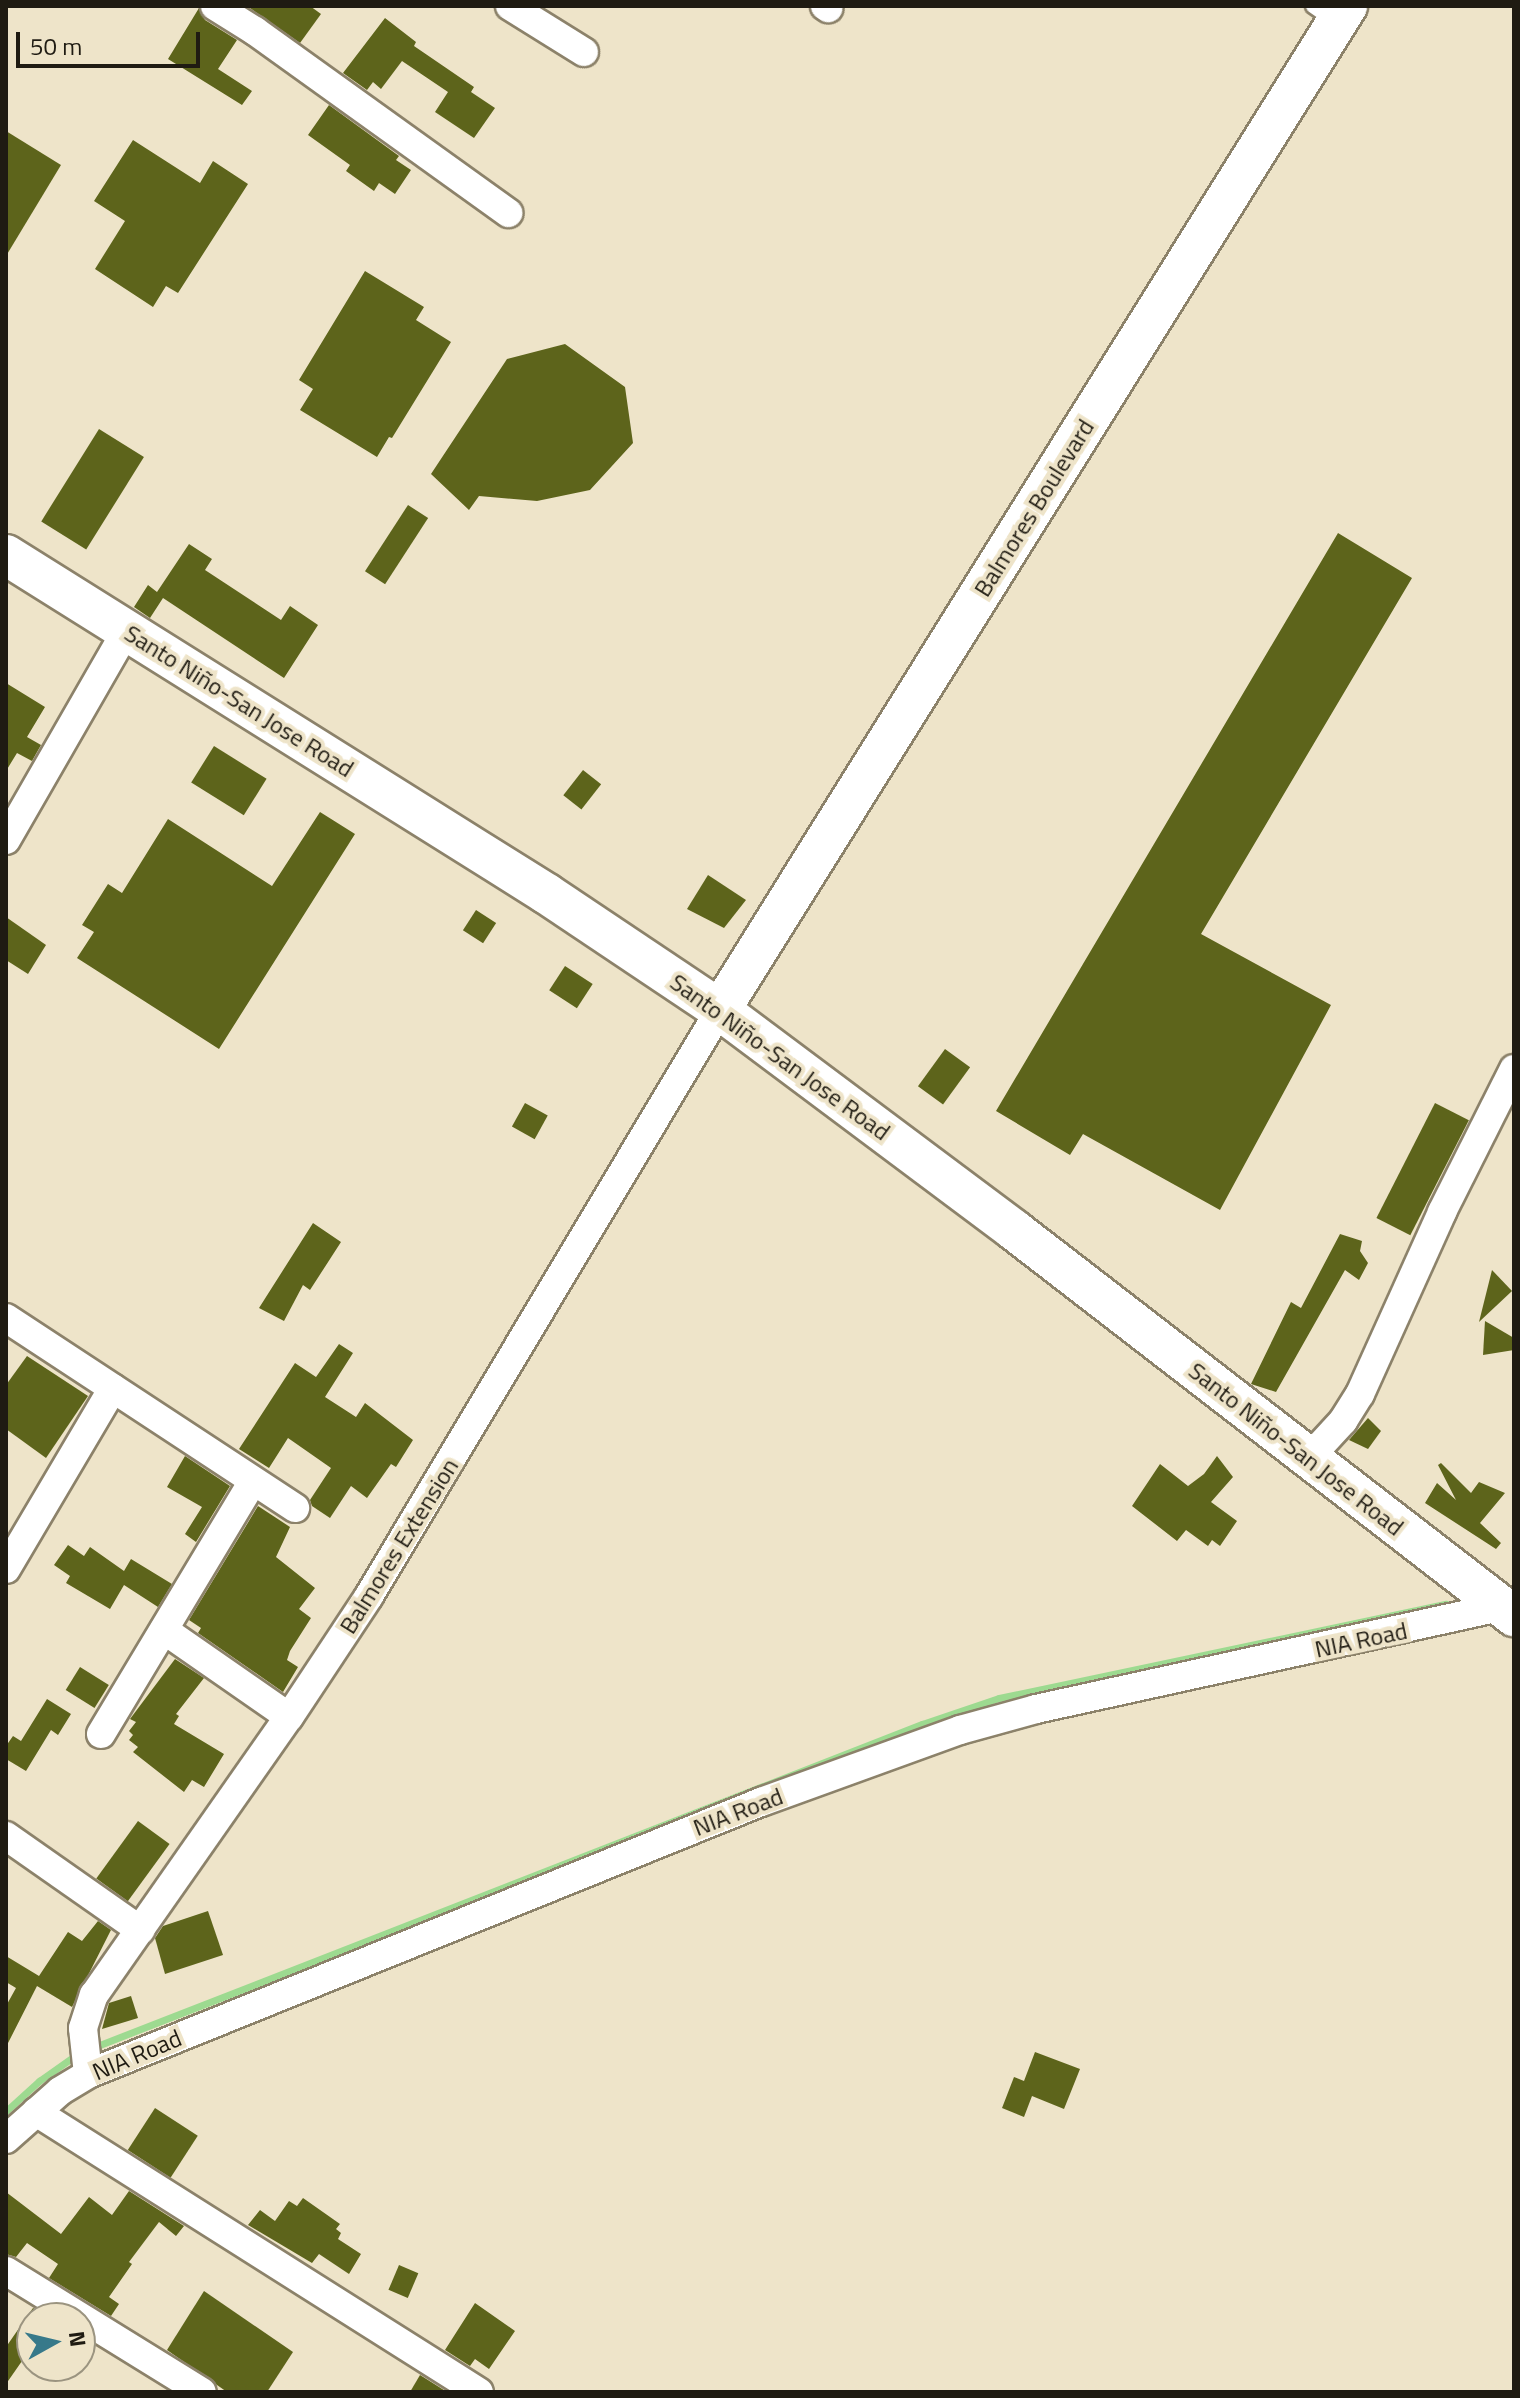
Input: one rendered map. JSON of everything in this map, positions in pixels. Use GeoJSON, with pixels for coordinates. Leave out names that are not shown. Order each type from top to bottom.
{"type":"FeatureCollection","features":[{"type":"Feature","properties":{"kind":"main road","name":"Balmores Boulevard"},"geometry":{"type":"LineString","coordinates":[[720,1010],[1332,12]]}},
{"type":"Feature","properties":{"kind":"main road","name":"Santo Niño-San Jose Road"},"geometry":{"type":"LineString","coordinates":[[6,555],[547,894],[720,1010],[1014,1230],[1308,1459],[1510,1609]]}},
{"type":"Feature","properties":{"kind":"street"},"geometry":{"type":"LineString","coordinates":[[215,6],[255,31],[508,213]]}},
{"type":"Feature","properties":{"kind":"street"},"geometry":{"type":"LineString","coordinates":[[510,6],[584,52]]}},
{"type":"Feature","properties":{"kind":"street"},"geometry":{"type":"LineString","coordinates":[[6,840],[126,631]]}},
{"type":"Feature","properties":{"kind":"street","name":"Balmores Extension"},"geometry":{"type":"LineString","coordinates":[[88,2074],[83,2028],[86,2010],[289,1717],[454,1459],[720,1010]]}},
{"type":"Feature","properties":{"kind":"street"},"geometry":{"type":"LineString","coordinates":[[1308,1459],[1343,1421],[1360,1394],[1442,1212],[1514,1069]]}},
{"type":"Feature","properties":{"kind":"street"},"geometry":{"type":"LineString","coordinates":[[6,1318],[295,1508]]}},
{"type":"Feature","properties":{"kind":"street"},"geometry":{"type":"LineString","coordinates":[[6,1569],[113,1388]]}},
{"type":"Feature","properties":{"kind":"street"},"geometry":{"type":"LineString","coordinates":[[101,1734],[253,1481]]}},
{"type":"Feature","properties":{"kind":"street","name":"NIA Road"},"geometry":{"type":"LineString","coordinates":[[6,2139],[36,2112],[88,2074],[761,1802],[960,1730],[1050,1705],[1510,1609]]}},
{"type":"Feature","properties":{"kind":"street"},"geometry":{"type":"LineString","coordinates":[[164,1630],[289,1717]]}},
{"type":"Feature","properties":{"kind":"street"},"geometry":{"type":"LineString","coordinates":[[6,1836],[140,1930]]}},
{"type":"Feature","properties":{"kind":"street"},"geometry":{"type":"LineString","coordinates":[[36,2112],[479,2392]]}},
{"type":"Feature","properties":{"kind":"street"},"geometry":{"type":"LineString","coordinates":[[6,2271],[202,2392]]}},
{"type":"Feature","properties":{"kind":"building"},"geometry":{"type":"Polygon","coordinates":[[[247,6],[310,6],[321,14],[300,43],[247,6]]]}},
{"type":"Feature","properties":{"kind":"building"},"geometry":{"type":"Polygon","coordinates":[[[199,8],[205,20],[237,40],[218,69],[252,91],[242,105],[168,59],[199,8]]]}},
{"type":"Feature","properties":{"kind":"building"},"geometry":{"type":"Polygon","coordinates":[[[385,18],[416,42],[414,46],[474,87],[471,92],[495,108],[474,138],[435,112],[448,92],[402,61],[381,89],[373,82],[367,90],[343,73],[385,18]]]}},
{"type":"Feature","properties":{"kind":"building"},"geometry":{"type":"Polygon","coordinates":[[[329,105],[399,156],[396,160],[411,170],[395,194],[379,183],[374,191],[346,171],[350,165],[308,135],[329,105]]]}},
{"type":"Feature","properties":{"kind":"building"},"geometry":{"type":"Polygon","coordinates":[[[6,131],[61,165],[6,256],[6,131]]]}},
{"type":"Feature","properties":{"kind":"building"},"geometry":{"type":"Polygon","coordinates":[[[133,140],[200,183],[213,161],[248,184],[178,293],[166,286],[153,307],[95,269],[125,221],[94,201],[133,140]]]}},
{"type":"Feature","properties":{"kind":"building"},"geometry":{"type":"Polygon","coordinates":[[[365,271],[424,307],[416,320],[451,342],[377,457],[300,410],[313,389],[299,380],[365,271]]]}},
{"type":"Feature","properties":{"kind":"building"},"geometry":{"type":"Polygon","coordinates":[[[565,344],[625,387],[633,443],[590,490],[537,501],[479,496],[469,510],[431,474],[507,359],[565,344]]]}},
{"type":"Feature","properties":{"kind":"building"},"geometry":{"type":"Polygon","coordinates":[[[99,429],[144,457],[86,550],[41,521],[99,429]]]}},
{"type":"Feature","properties":{"kind":"building"},"geometry":{"type":"Polygon","coordinates":[[[408,505],[428,518],[385,584],[365,571],[408,505]]]}},
{"type":"Feature","properties":{"kind":"building"},"geometry":{"type":"Polygon","coordinates":[[[1338,533],[1412,578],[1201,934],[1331,1005],[1220,1210],[1083,1134],[1070,1155],[996,1111],[1338,533]]]}},
{"type":"Feature","properties":{"kind":"building"},"geometry":{"type":"Polygon","coordinates":[[[189,544],[212,559],[205,570],[281,620],[290,606],[318,625],[284,678],[163,598],[150,618],[134,607],[148,585],[157,592],[189,544]]]}},
{"type":"Feature","properties":{"kind":"building"},"geometry":{"type":"Polygon","coordinates":[[[6,683],[45,707],[27,737],[41,745],[32,761],[17,753],[6,771],[6,683]]]}},
{"type":"Feature","properties":{"kind":"building"},"geometry":{"type":"Polygon","coordinates":[[[214,746],[267,779],[244,815],[191,782],[214,746]]]}},
{"type":"Feature","properties":{"kind":"building"},"geometry":{"type":"Polygon","coordinates":[[[583,770],[601,784],[581,809],[563,795],[583,770]]]}},
{"type":"Feature","properties":{"kind":"building"},"geometry":{"type":"Polygon","coordinates":[[[320,812],[355,834],[219,1049],[77,958],[94,932],[82,925],[108,884],[122,893],[168,819],[272,886],[320,812]]]}},
{"type":"Feature","properties":{"kind":"building"},"geometry":{"type":"Polygon","coordinates":[[[708,875],[746,900],[724,928],[687,909],[708,875]]]}},
{"type":"Feature","properties":{"kind":"building"},"geometry":{"type":"Polygon","coordinates":[[[476,910],[496,923],[483,943],[463,930],[476,910]]]}},
{"type":"Feature","properties":{"kind":"building"},"geometry":{"type":"Polygon","coordinates":[[[6,917],[46,945],[28,974],[6,960],[6,917]]]}},
{"type":"Feature","properties":{"kind":"building"},"geometry":{"type":"Polygon","coordinates":[[[565,966],[593,984],[577,1008],[549,990],[565,966]]]}},
{"type":"Feature","properties":{"kind":"building"},"geometry":{"type":"Polygon","coordinates":[[[945,1049],[970,1067],[943,1104],[918,1086],[945,1049]]]}},
{"type":"Feature","properties":{"kind":"building"},"geometry":{"type":"Polygon","coordinates":[[[525,1103],[548,1116],[535,1139],[512,1127],[525,1103]]]}},
{"type":"Feature","properties":{"kind":"building"},"geometry":{"type":"Polygon","coordinates":[[[1435,1103],[1469,1120],[1410,1235],[1376,1218],[1435,1103]]]}},
{"type":"Feature","properties":{"kind":"building"},"geometry":{"type":"Polygon","coordinates":[[[313,1223],[341,1242],[310,1290],[303,1285],[284,1321],[259,1308],[313,1223]]]}},
{"type":"Feature","properties":{"kind":"building"},"geometry":{"type":"Polygon","coordinates":[[[1340,1234],[1362,1241],[1360,1251],[1368,1263],[1359,1280],[1345,1270],[1276,1392],[1251,1384],[1291,1302],[1301,1308],[1340,1234]]]}},
{"type":"Feature","properties":{"kind":"building"},"geometry":{"type":"Polygon","coordinates":[[[1492,1270],[1512,1291],[1479,1322],[1492,1270]]]}},
{"type":"Feature","properties":{"kind":"building"},"geometry":{"type":"Polygon","coordinates":[[[1485,1321],[1514,1338],[1514,1350],[1483,1355],[1485,1321]]]}},
{"type":"Feature","properties":{"kind":"building"},"geometry":{"type":"Polygon","coordinates":[[[339,1344],[353,1353],[325,1397],[356,1417],[365,1403],[413,1440],[396,1467],[391,1464],[367,1498],[351,1486],[330,1518],[312,1506],[310,1500],[331,1468],[288,1438],[269,1468],[239,1449],[295,1363],[316,1377],[339,1344]]]}},
{"type":"Feature","properties":{"kind":"building"},"geometry":{"type":"Polygon","coordinates":[[[27,1356],[88,1396],[46,1458],[6,1429],[6,1385],[27,1356]]]}},
{"type":"Feature","properties":{"kind":"building"},"geometry":{"type":"Polygon","coordinates":[[[1368,1418],[1381,1431],[1368,1449],[1349,1440],[1368,1418]]]}},
{"type":"Feature","properties":{"kind":"building"},"geometry":{"type":"Polygon","coordinates":[[[185,1456],[230,1486],[196,1542],[185,1534],[202,1507],[167,1487],[185,1456]]]}},
{"type":"Feature","properties":{"kind":"building"},"geometry":{"type":"Polygon","coordinates":[[[1217,1456],[1233,1477],[1211,1502],[1237,1521],[1220,1546],[1212,1540],[1208,1546],[1186,1530],[1177,1541],[1132,1506],[1160,1464],[1188,1486],[1204,1474],[1217,1456]]]}},
{"type":"Feature","properties":{"kind":"building"},"geometry":{"type":"Polygon","coordinates":[[[1441,1463],[1471,1493],[1479,1482],[1505,1493],[1480,1523],[1501,1543],[1496,1549],[1425,1503],[1437,1483],[1456,1500],[1438,1465],[1441,1463]]]}},
{"type":"Feature","properties":{"kind":"building"},"geometry":{"type":"Polygon","coordinates":[[[258,1506],[290,1527],[276,1557],[315,1588],[299,1609],[311,1618],[290,1651],[287,1660],[298,1667],[283,1692],[198,1633],[201,1628],[189,1620],[258,1506]]]}},
{"type":"Feature","properties":{"kind":"building"},"geometry":{"type":"Polygon","coordinates":[[[68,1545],[84,1556],[90,1547],[124,1571],[131,1559],[172,1584],[158,1607],[124,1585],[110,1609],[66,1583],[70,1576],[54,1565],[68,1545]]]}},
{"type":"Feature","properties":{"kind":"building"},"geometry":{"type":"Polygon","coordinates":[[[175,1659],[204,1678],[176,1714],[179,1716],[174,1724],[224,1754],[204,1787],[192,1780],[184,1792],[133,1752],[138,1747],[129,1740],[133,1735],[129,1731],[136,1722],[130,1719],[175,1659]]]}},
{"type":"Feature","properties":{"kind":"building"},"geometry":{"type":"Polygon","coordinates":[[[80,1667],[109,1685],[95,1708],[66,1690],[80,1667]]]}},
{"type":"Feature","properties":{"kind":"building"},"geometry":{"type":"Polygon","coordinates":[[[47,1699],[71,1714],[58,1735],[51,1730],[26,1771],[6,1759],[6,1746],[13,1736],[21,1741],[47,1699]]]}},
{"type":"Feature","properties":{"kind":"building"},"geometry":{"type":"Polygon","coordinates":[[[138,1821],[170,1844],[128,1901],[96,1878],[138,1821]]]}},
{"type":"Feature","properties":{"kind":"building"},"geometry":{"type":"Polygon","coordinates":[[[208,1911],[223,1955],[165,1974],[155,1938],[163,1926],[208,1911]]]}},
{"type":"Feature","properties":{"kind":"building"},"geometry":{"type":"Polygon","coordinates":[[[98,1921],[111,1930],[72,2007],[37,1986],[6,2047],[6,2006],[16,1988],[6,1982],[6,1956],[39,1976],[68,1932],[82,1941],[98,1921]]]}},
{"type":"Feature","properties":{"kind":"building"},"geometry":{"type":"Polygon","coordinates":[[[131,1996],[138,2018],[102,2029],[109,2003],[131,1996]]]}},
{"type":"Feature","properties":{"kind":"building"},"geometry":{"type":"Polygon","coordinates":[[[1035,2052],[1080,2069],[1064,2109],[1032,2096],[1024,2117],[1002,2108],[1014,2077],[1024,2081],[1035,2052]]]}},
{"type":"Feature","properties":{"kind":"building"},"geometry":{"type":"Polygon","coordinates":[[[155,2108],[198,2136],[171,2178],[128,2150],[155,2108]]]}},
{"type":"Feature","properties":{"kind":"building"},"geometry":{"type":"Polygon","coordinates":[[[129,2191],[184,2226],[176,2236],[159,2222],[129,2262],[132,2264],[109,2297],[119,2304],[111,2316],[96,2307],[96,2302],[88,2302],[49,2278],[58,2264],[27,2243],[16,2257],[6,2254],[6,2192],[61,2234],[89,2197],[112,2215],[129,2191]]]}},
{"type":"Feature","properties":{"kind":"building"},"geometry":{"type":"Polygon","coordinates":[[[303,2198],[340,2224],[336,2229],[341,2233],[338,2239],[361,2254],[349,2274],[319,2254],[312,2263],[248,2225],[260,2210],[275,2221],[289,2201],[297,2206],[303,2198]]]}},
{"type":"Feature","properties":{"kind":"building"},"geometry":{"type":"Polygon","coordinates":[[[399,2265],[418,2273],[408,2298],[388,2290],[399,2265]]]}},
{"type":"Feature","properties":{"kind":"building"},"geometry":{"type":"Polygon","coordinates":[[[204,2291],[293,2352],[267,2392],[227,2392],[167,2350],[204,2291]]]}},
{"type":"Feature","properties":{"kind":"building"},"geometry":{"type":"Polygon","coordinates":[[[475,2303],[515,2331],[489,2369],[475,2359],[470,2366],[445,2350],[475,2303]]]}},
{"type":"Feature","properties":{"kind":"building"},"geometry":{"type":"Polygon","coordinates":[[[16,2333],[16,2370],[6,2384],[6,2347],[16,2333]]]}},
{"type":"Feature","properties":{"kind":"building"},"geometry":{"type":"Polygon","coordinates":[[[420,2375],[447,2392],[410,2392],[420,2375]]]}},
{"type":"Feature","properties":{"kind":"waterway"},"geometry":{"type":"LineString","coordinates":[[97,2046],[922,1724],[999,1698],[1446,1604]]}},
{"type":"Feature","properties":{"kind":"waterway"},"geometry":{"type":"LineString","coordinates":[[6,2111],[39,2081],[73,2057]]}}]}
